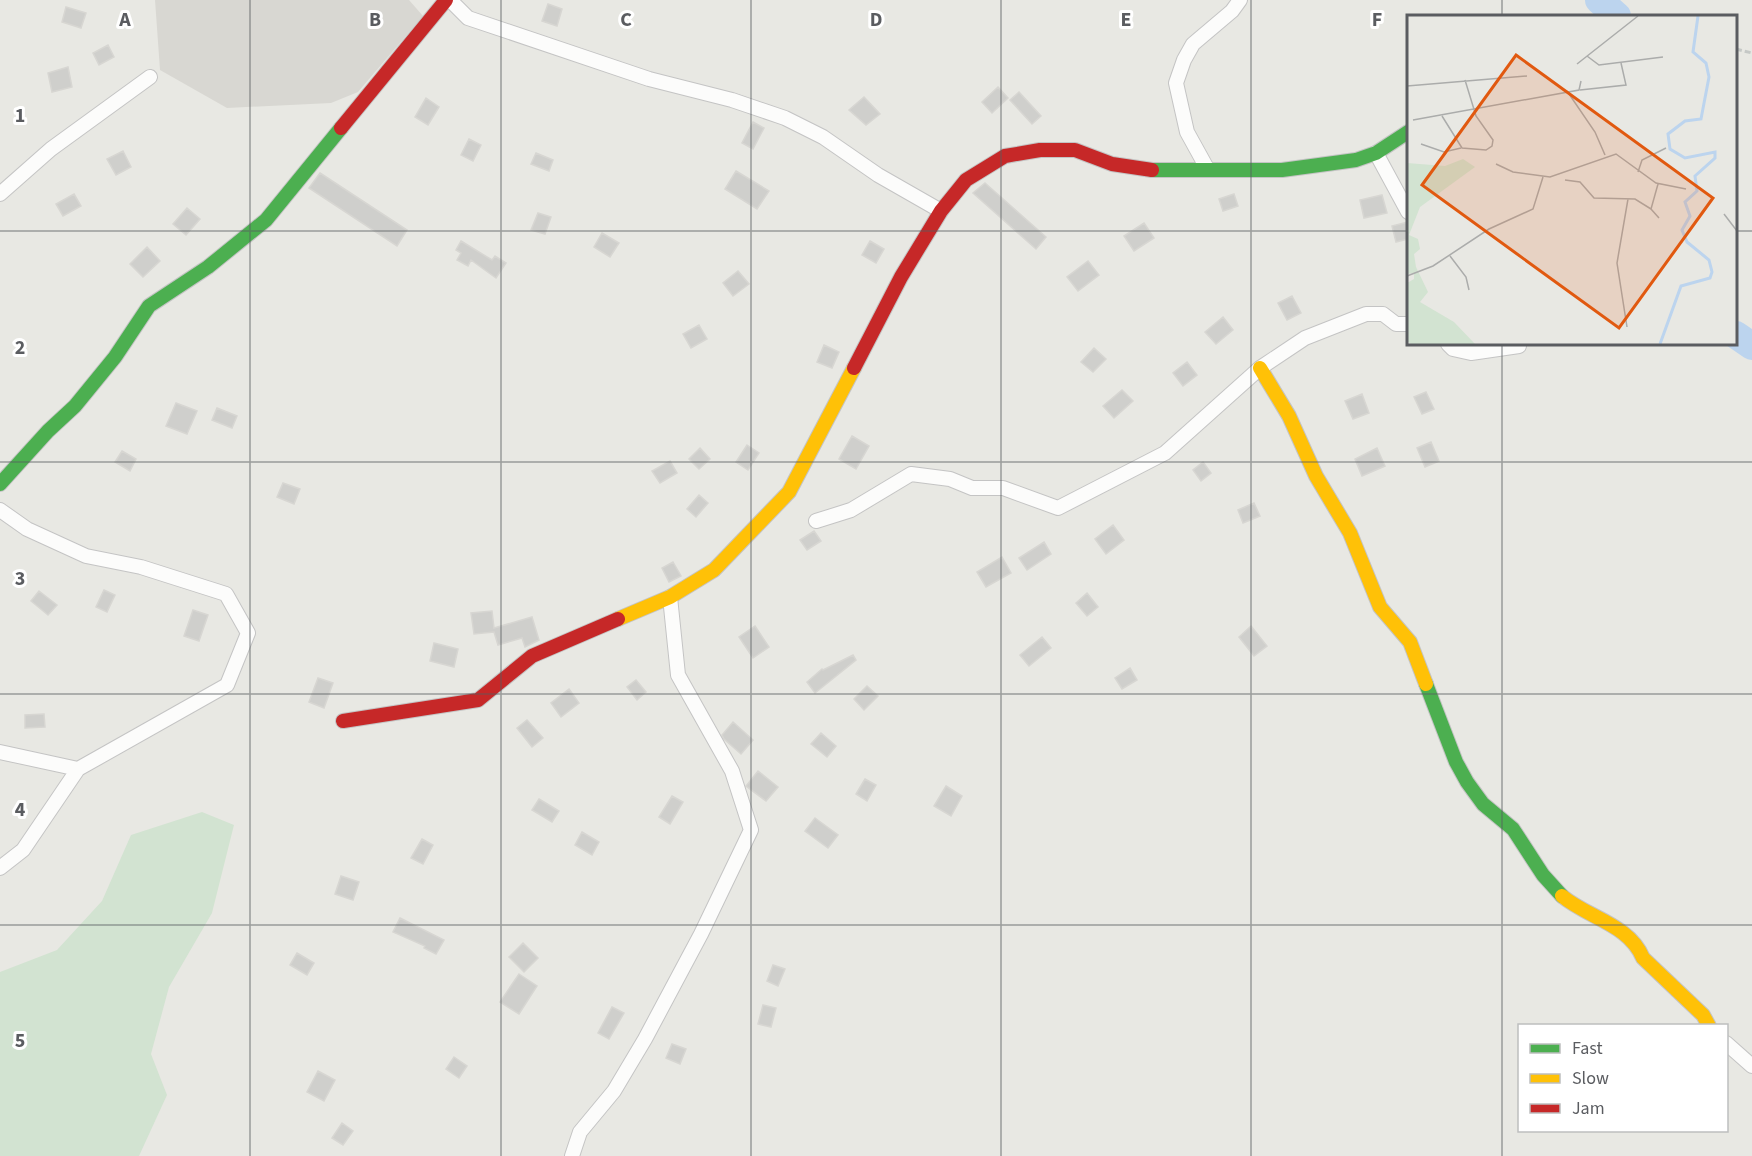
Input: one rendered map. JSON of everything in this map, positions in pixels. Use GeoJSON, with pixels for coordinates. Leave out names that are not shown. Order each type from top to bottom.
{"type":"FeatureCollection","features":[{"type":"Feature","properties":{"kind":"street"},"geometry":{"type":"LineString","coordinates":[[0,484],[48,430],[75,406],[115,357],[149,306],[208,267],[266,220],[448,0],[468,18],[649,79],[732,100],[785,118],[823,137],[878,175],[941,211]]}},
{"type":"Feature","properties":{"kind":"street"},"geometry":{"type":"LineString","coordinates":[[1208,170],[1187,132],[1176,83],[1184,60],[1193,44],[1232,11],[1240,0]]}},
{"type":"Feature","properties":{"kind":"street"},"geometry":{"type":"LineString","coordinates":[[0,194],[51,149],[150,78]]}},
{"type":"Feature","properties":{"kind":"street"},"geometry":{"type":"LineString","coordinates":[[343,721],[478,700],[532,656],[670,597],[714,570],[789,492],[902,276],[941,211],[966,180],[1005,156],[1040,150],[1075,150],[1112,164],[1151,170],[1281,170],[1356,160],[1376,153],[1407,133]]}},
{"type":"Feature","properties":{"kind":"street"},"geometry":{"type":"LineString","coordinates":[[1376,153],[1407,210]]}},
{"type":"Feature","properties":{"kind":"street"},"geometry":{"type":"LineString","coordinates":[[816,521],[851,510],[911,474],[950,479],[972,488],[1003,488],[1058,508],[1165,453],[1260,368],[1305,339],[1366,314],[1383,314],[1396,324],[1407,324]]}},
{"type":"Feature","properties":{"kind":"street"},"geometry":{"type":"LineString","coordinates":[[1449,345],[1452,349],[1471,353],[1518,346]]}},
{"type":"Feature","properties":{"kind":"street"},"geometry":{"type":"LineString","coordinates":[[1260,368],[1289,416],[1316,476],[1350,533],[1380,607],[1410,642],[1456,762],[1467,782],[1483,804],[1514,829],[1543,874],[1564,898],[1623,932],[1638,946],[1643,958],[1703,1015],[1708,1024]]}},
{"type":"Feature","properties":{"kind":"street"},"geometry":{"type":"LineString","coordinates":[[0,510],[27,529],[86,556],[141,567],[226,594],[248,633],[227,685],[78,769],[23,850],[0,868]]}},
{"type":"Feature","properties":{"kind":"street"},"geometry":{"type":"LineString","coordinates":[[572,1156],[580,1132],[614,1091],[651,1028],[701,934],[751,830],[732,771],[678,675],[670,597]]}},
{"type":"Feature","properties":{"kind":"street"},"geometry":{"type":"LineString","coordinates":[[0,752],[78,769]]}},
{"type":"Feature","properties":{"kind":"street"},"geometry":{"type":"LineString","coordinates":[[1728,1045],[1752,1066]]}},
{"type":"Feature","properties":{"kind":"path"},"geometry":{"type":"LineString","coordinates":[[1737,49],[1752,53]]}},
{"type":"Feature","properties":{"kind":"shaded area"},"geometry":{"type":"Polygon","coordinates":[[[155,0],[409,0],[423,16],[358,92],[331,103],[227,108],[160,70],[155,0]]]}},
{"type":"Feature","properties":{"kind":"green space"},"geometry":{"type":"Polygon","coordinates":[[[202,812],[234,825],[212,913],[169,987],[151,1054],[167,1095],[139,1156],[0,1156],[0,972],[57,950],[102,901],[131,835],[202,812]]]}},
{"type":"Feature","properties":{"kind":"building"},"geometry":{"type":"Polygon","coordinates":[[[548,4],[562,9],[557,26],[542,21],[548,4]]]}},
{"type":"Feature","properties":{"kind":"building"},"geometry":{"type":"Polygon","coordinates":[[[66,7],[86,13],[81,28],[62,22],[66,7]]]}},
{"type":"Feature","properties":{"kind":"building"},"geometry":{"type":"Polygon","coordinates":[[[108,45],[114,57],[99,65],[93,53],[108,45]]]}},
{"type":"Feature","properties":{"kind":"building"},"geometry":{"type":"Polygon","coordinates":[[[68,67],[72,87],[52,92],[48,73],[68,67]]]}},
{"type":"Feature","properties":{"kind":"building"},"geometry":{"type":"Polygon","coordinates":[[[998,87],[1008,98],[992,113],[982,102],[998,87]]]}},
{"type":"Feature","properties":{"kind":"building"},"geometry":{"type":"Polygon","coordinates":[[[1019,92],[1041,116],[1032,124],[1010,100],[1019,92]]]}},
{"type":"Feature","properties":{"kind":"building"},"geometry":{"type":"Polygon","coordinates":[[[864,97],[880,114],[866,125],[849,110],[864,97]]]}},
{"type":"Feature","properties":{"kind":"building"},"geometry":{"type":"Polygon","coordinates":[[[426,98],[439,107],[428,125],[415,117],[426,98]]]}},
{"type":"Feature","properties":{"kind":"building"},"geometry":{"type":"Polygon","coordinates":[[[753,122],[764,128],[753,149],[742,143],[753,122]]]}},
{"type":"Feature","properties":{"kind":"building"},"geometry":{"type":"Polygon","coordinates":[[[469,139],[481,145],[473,161],[461,155],[469,139]]]}},
{"type":"Feature","properties":{"kind":"building"},"geometry":{"type":"Polygon","coordinates":[[[123,151],[131,167],[116,175],[107,159],[123,151]]]}},
{"type":"Feature","properties":{"kind":"building"},"geometry":{"type":"Polygon","coordinates":[[[536,153],[553,160],[549,171],[531,164],[536,153]]]}},
{"type":"Feature","properties":{"kind":"building"},"geometry":{"type":"Polygon","coordinates":[[[736,171],[769,191],[757,209],[725,189],[736,171]]]}},
{"type":"Feature","properties":{"kind":"building"},"geometry":{"type":"Polygon","coordinates":[[[320,173],[407,230],[397,246],[309,188],[320,173]]]}},
{"type":"Feature","properties":{"kind":"building"},"geometry":{"type":"Polygon","coordinates":[[[985,183],[1046,237],[1036,249],[973,193],[985,183]]]}},
{"type":"Feature","properties":{"kind":"building"},"geometry":{"type":"Polygon","coordinates":[[[74,194],[81,206],[63,216],[56,204],[74,194]]]}},
{"type":"Feature","properties":{"kind":"building"},"geometry":{"type":"Polygon","coordinates":[[[1234,194],[1238,206],[1223,211],[1219,199],[1234,194]]]}},
{"type":"Feature","properties":{"kind":"building"},"geometry":{"type":"Polygon","coordinates":[[[1382,195],[1387,213],[1364,218],[1360,200],[1382,195]]]}},
{"type":"Feature","properties":{"kind":"building"},"geometry":{"type":"Polygon","coordinates":[[[187,208],[200,219],[186,235],[173,224],[187,208]]]}},
{"type":"Feature","properties":{"kind":"building"},"geometry":{"type":"Polygon","coordinates":[[[538,213],[551,217],[545,234],[531,230],[538,213]]]}},
{"type":"Feature","properties":{"kind":"building"},"geometry":{"type":"Polygon","coordinates":[[[1407,222],[1407,239],[1396,242],[1392,226],[1407,222]]]}},
{"type":"Feature","properties":{"kind":"building"},"geometry":{"type":"Polygon","coordinates":[[[1144,223],[1154,238],[1134,251],[1124,236],[1144,223]]]}},
{"type":"Feature","properties":{"kind":"building"},"geometry":{"type":"Polygon","coordinates":[[[602,233],[619,243],[610,257],[594,247],[602,233]]]}},
{"type":"Feature","properties":{"kind":"building"},"geometry":{"type":"Polygon","coordinates":[[[461,241],[492,260],[495,256],[506,263],[496,278],[471,260],[468,266],[457,260],[461,253],[456,250],[461,241]]]}},
{"type":"Feature","properties":{"kind":"building"},"geometry":{"type":"Polygon","coordinates":[[[870,241],[884,249],[876,263],[862,255],[870,241]]]}},
{"type":"Feature","properties":{"kind":"building"},"geometry":{"type":"Polygon","coordinates":[[[147,247],[160,261],[143,277],[130,264],[147,247]]]}},
{"type":"Feature","properties":{"kind":"building"},"geometry":{"type":"Polygon","coordinates":[[[1088,261],[1099,275],[1078,291],[1067,277],[1088,261]]]}},
{"type":"Feature","properties":{"kind":"building"},"geometry":{"type":"Polygon","coordinates":[[[738,271],[749,284],[733,296],[723,283],[738,271]]]}},
{"type":"Feature","properties":{"kind":"building"},"geometry":{"type":"Polygon","coordinates":[[[1292,296],[1301,313],[1287,320],[1278,303],[1292,296]]]}},
{"type":"Feature","properties":{"kind":"building"},"geometry":{"type":"Polygon","coordinates":[[[1223,317],[1233,330],[1216,344],[1205,332],[1223,317]]]}},
{"type":"Feature","properties":{"kind":"building"},"geometry":{"type":"Polygon","coordinates":[[[699,325],[707,339],[691,348],[683,334],[699,325]]]}},
{"type":"Feature","properties":{"kind":"building"},"geometry":{"type":"Polygon","coordinates":[[[824,345],[839,352],[832,368],[817,362],[824,345]]]}},
{"type":"Feature","properties":{"kind":"building"},"geometry":{"type":"Polygon","coordinates":[[[1094,348],[1106,359],[1093,372],[1081,362],[1094,348]]]}},
{"type":"Feature","properties":{"kind":"building"},"geometry":{"type":"Polygon","coordinates":[[[1187,362],[1197,375],[1183,386],[1173,373],[1187,362]]]}},
{"type":"Feature","properties":{"kind":"building"},"geometry":{"type":"Polygon","coordinates":[[[1122,390],[1133,401],[1114,418],[1103,406],[1122,390]]]}},
{"type":"Feature","properties":{"kind":"building"},"geometry":{"type":"Polygon","coordinates":[[[1426,392],[1434,409],[1422,414],[1414,397],[1426,392]]]}},
{"type":"Feature","properties":{"kind":"building"},"geometry":{"type":"Polygon","coordinates":[[[1362,394],[1369,413],[1353,419],[1345,401],[1362,394]]]}},
{"type":"Feature","properties":{"kind":"building"},"geometry":{"type":"Polygon","coordinates":[[[176,403],[197,411],[187,434],[166,426],[176,403]]]}},
{"type":"Feature","properties":{"kind":"building"},"geometry":{"type":"Polygon","coordinates":[[[217,408],[237,416],[232,428],[212,420],[217,408]]]}},
{"type":"Feature","properties":{"kind":"building"},"geometry":{"type":"Polygon","coordinates":[[[852,436],[869,446],[856,469],[839,459],[852,436]]]}},
{"type":"Feature","properties":{"kind":"building"},"geometry":{"type":"Polygon","coordinates":[[[1431,442],[1439,461],[1425,467],[1417,448],[1431,442]]]}},
{"type":"Feature","properties":{"kind":"building"},"geometry":{"type":"Polygon","coordinates":[[[747,445],[759,453],[748,470],[736,462],[747,445]]]}},
{"type":"Feature","properties":{"kind":"building"},"geometry":{"type":"Polygon","coordinates":[[[700,448],[710,459],[699,469],[689,459],[700,448]]]}},
{"type":"Feature","properties":{"kind":"building"},"geometry":{"type":"Polygon","coordinates":[[[1377,448],[1385,466],[1362,476],[1355,459],[1377,448]]]}},
{"type":"Feature","properties":{"kind":"building"},"geometry":{"type":"Polygon","coordinates":[[[122,451],[136,459],[130,471],[115,462],[122,451]]]}},
{"type":"Feature","properties":{"kind":"building"},"geometry":{"type":"Polygon","coordinates":[[[670,461],[677,473],[660,483],[652,471],[670,461]]]}},
{"type":"Feature","properties":{"kind":"building"},"geometry":{"type":"Polygon","coordinates":[[[1203,462],[1211,473],[1201,481],[1193,470],[1203,462]]]}},
{"type":"Feature","properties":{"kind":"building"},"geometry":{"type":"Polygon","coordinates":[[[283,483],[300,489],[294,504],[277,497],[283,483]]]}},
{"type":"Feature","properties":{"kind":"building"},"geometry":{"type":"Polygon","coordinates":[[[699,495],[708,503],[696,517],[687,509],[699,495]]]}},
{"type":"Feature","properties":{"kind":"building"},"geometry":{"type":"Polygon","coordinates":[[[1254,503],[1260,516],[1243,523],[1238,510],[1254,503]]]}},
{"type":"Feature","properties":{"kind":"building"},"geometry":{"type":"Polygon","coordinates":[[[1113,525],[1124,540],[1106,554],[1095,539],[1113,525]]]}},
{"type":"Feature","properties":{"kind":"building"},"geometry":{"type":"Polygon","coordinates":[[[814,531],[821,541],[807,550],[800,540],[814,531]]]}},
{"type":"Feature","properties":{"kind":"building"},"geometry":{"type":"Polygon","coordinates":[[[1044,542],[1051,554],[1027,570],[1019,558],[1044,542]]]}},
{"type":"Feature","properties":{"kind":"building"},"geometry":{"type":"Polygon","coordinates":[[[1002,557],[1011,573],[986,587],[977,572],[1002,557]]]}},
{"type":"Feature","properties":{"kind":"building"},"geometry":{"type":"Polygon","coordinates":[[[673,562],[681,576],[669,582],[662,568],[673,562]]]}},
{"type":"Feature","properties":{"kind":"building"},"geometry":{"type":"Polygon","coordinates":[[[104,590],[115,595],[107,612],[96,607],[104,590]]]}},
{"type":"Feature","properties":{"kind":"building"},"geometry":{"type":"Polygon","coordinates":[[[39,591],[57,605],[48,615],[31,601],[39,591]]]}},
{"type":"Feature","properties":{"kind":"building"},"geometry":{"type":"Polygon","coordinates":[[[1087,593],[1098,607],[1087,616],[1076,603],[1087,593]]]}},
{"type":"Feature","properties":{"kind":"building"},"geometry":{"type":"Polygon","coordinates":[[[193,610],[208,615],[199,641],[184,636],[193,610]]]}},
{"type":"Feature","properties":{"kind":"building"},"geometry":{"type":"Polygon","coordinates":[[[492,611],[494,628],[532,617],[539,640],[525,647],[522,638],[498,645],[494,632],[474,634],[471,613],[492,611]]]}},
{"type":"Feature","properties":{"kind":"building"},"geometry":{"type":"Polygon","coordinates":[[[755,626],[769,647],[753,658],[739,637],[755,626]]]}},
{"type":"Feature","properties":{"kind":"building"},"geometry":{"type":"Polygon","coordinates":[[[1251,626],[1267,646],[1254,656],[1239,637],[1251,626]]]}},
{"type":"Feature","properties":{"kind":"building"},"geometry":{"type":"Polygon","coordinates":[[[1042,637],[1051,648],[1029,666],[1020,655],[1042,637]]]}},
{"type":"Feature","properties":{"kind":"building"},"geometry":{"type":"Polygon","coordinates":[[[434,643],[458,649],[454,667],[430,661],[434,643]]]}},
{"type":"Feature","properties":{"kind":"building"},"geometry":{"type":"Polygon","coordinates":[[[853,655],[856,660],[815,693],[807,682],[822,669],[853,655]]]}},
{"type":"Feature","properties":{"kind":"building"},"geometry":{"type":"Polygon","coordinates":[[[1130,668],[1137,680],[1122,689],[1115,678],[1130,668]]]}},
{"type":"Feature","properties":{"kind":"building"},"geometry":{"type":"Polygon","coordinates":[[[318,678],[333,683],[324,708],[309,702],[318,678]]]}},
{"type":"Feature","properties":{"kind":"building"},"geometry":{"type":"Polygon","coordinates":[[[636,680],[646,692],[637,700],[627,687],[636,680]]]}},
{"type":"Feature","properties":{"kind":"building"},"geometry":{"type":"Polygon","coordinates":[[[867,686],[878,696],[864,710],[854,699],[867,686]]]}},
{"type":"Feature","properties":{"kind":"building"},"geometry":{"type":"Polygon","coordinates":[[[569,689],[579,703],[561,717],[551,703],[569,689]]]}},
{"type":"Feature","properties":{"kind":"building"},"geometry":{"type":"Polygon","coordinates":[[[44,714],[45,727],[25,728],[25,715],[44,714]]]}},
{"type":"Feature","properties":{"kind":"building"},"geometry":{"type":"Polygon","coordinates":[[[527,720],[543,738],[532,747],[517,728],[527,720]]]}},
{"type":"Feature","properties":{"kind":"building"},"geometry":{"type":"Polygon","coordinates":[[[733,722],[753,740],[741,754],[722,735],[733,722]]]}},
{"type":"Feature","properties":{"kind":"building"},"geometry":{"type":"Polygon","coordinates":[[[821,733],[836,746],[827,757],[811,744],[821,733]]]}},
{"type":"Feature","properties":{"kind":"building"},"geometry":{"type":"Polygon","coordinates":[[[758,771],[778,787],[766,801],[746,786],[758,771]]]}},
{"type":"Feature","properties":{"kind":"building"},"geometry":{"type":"Polygon","coordinates":[[[865,779],[876,785],[867,801],[856,794],[865,779]]]}},
{"type":"Feature","properties":{"kind":"building"},"geometry":{"type":"Polygon","coordinates":[[[946,786],[962,796],[951,816],[934,806],[946,786]]]}},
{"type":"Feature","properties":{"kind":"building"},"geometry":{"type":"Polygon","coordinates":[[[672,796],[683,802],[670,824],[659,817],[672,796]]]}},
{"type":"Feature","properties":{"kind":"building"},"geometry":{"type":"Polygon","coordinates":[[[539,799],[559,811],[552,822],[532,810],[539,799]]]}},
{"type":"Feature","properties":{"kind":"building"},"geometry":{"type":"Polygon","coordinates":[[[815,818],[838,835],[828,848],[805,831],[815,818]]]}},
{"type":"Feature","properties":{"kind":"building"},"geometry":{"type":"Polygon","coordinates":[[[582,832],[599,842],[592,855],[575,845],[582,832]]]}},
{"type":"Feature","properties":{"kind":"building"},"geometry":{"type":"Polygon","coordinates":[[[422,839],[433,845],[423,864],[411,858],[422,839]]]}},
{"type":"Feature","properties":{"kind":"building"},"geometry":{"type":"Polygon","coordinates":[[[341,876],[359,882],[353,900],[335,894],[341,876]]]}},
{"type":"Feature","properties":{"kind":"building"},"geometry":{"type":"Polygon","coordinates":[[[400,918],[444,940],[436,954],[424,948],[425,946],[393,932],[400,918]]]}},
{"type":"Feature","properties":{"kind":"building"},"geometry":{"type":"Polygon","coordinates":[[[523,943],[538,958],[524,972],[509,957],[523,943]]]}},
{"type":"Feature","properties":{"kind":"building"},"geometry":{"type":"Polygon","coordinates":[[[297,953],[314,963],[307,975],[290,965],[297,953]]]}},
{"type":"Feature","properties":{"kind":"building"},"geometry":{"type":"Polygon","coordinates":[[[773,965],[785,969],[778,986],[767,981],[773,965]]]}},
{"type":"Feature","properties":{"kind":"building"},"geometry":{"type":"Polygon","coordinates":[[[519,974],[537,986],[519,1014],[500,1002],[519,974]]]}},
{"type":"Feature","properties":{"kind":"building"},"geometry":{"type":"Polygon","coordinates":[[[763,1005],[776,1008],[771,1027],[758,1024],[763,1005]]]}},
{"type":"Feature","properties":{"kind":"building"},"geometry":{"type":"Polygon","coordinates":[[[612,1007],[624,1013],[609,1039],[598,1033],[612,1007]]]}},
{"type":"Feature","properties":{"kind":"building"},"geometry":{"type":"Polygon","coordinates":[[[672,1044],[686,1049],[680,1064],[666,1058],[672,1044]]]}},
{"type":"Feature","properties":{"kind":"building"},"geometry":{"type":"Polygon","coordinates":[[[454,1057],[467,1066],[459,1078],[446,1069],[454,1057]]]}},
{"type":"Feature","properties":{"kind":"building"},"geometry":{"type":"Polygon","coordinates":[[[318,1071],[335,1080],[324,1101],[307,1092],[318,1071]]]}},
{"type":"Feature","properties":{"kind":"building"},"geometry":{"type":"Polygon","coordinates":[[[342,1123],[353,1131],[343,1145],[332,1138],[342,1123]]]}},
{"type":"Feature","properties":{"kind":"waterway"},"geometry":{"type":"LineString","coordinates":[[1599,0],[1616,15]]}},
{"type":"Feature","properties":{"kind":"waterway"},"geometry":{"type":"LineString","coordinates":[[1737,336],[1752,346]]}},
{"type":"Feature","properties":{"kind":"traffic: fast"},"geometry":{"type":"LineString","coordinates":[[0,484],[48,431],[75,406],[115,357],[149,306],[208,267],[266,220],[341,128]]}},
{"type":"Feature","properties":{"kind":"traffic: fast"},"geometry":{"type":"LineString","coordinates":[[1152,170],[1282,170],[1356,160],[1376,153],[1407,133]]}},
{"type":"Feature","properties":{"kind":"traffic: fast"},"geometry":{"type":"LineString","coordinates":[[1426,684],[1456,762],[1467,782],[1483,804],[1513,829],[1543,875],[1562,896]]}},
{"type":"Feature","properties":{"kind":"traffic: slow"},"geometry":{"type":"LineString","coordinates":[[618,619],[670,597],[714,570],[789,492],[854,368]]}},
{"type":"Feature","properties":{"kind":"traffic: slow"},"geometry":{"type":"LineString","coordinates":[[1260,368],[1289,416],[1316,476],[1350,533],[1380,607],[1410,642],[1426,684]]}},
{"type":"Feature","properties":{"kind":"traffic: slow"},"geometry":{"type":"LineString","coordinates":[[1562,896],[1628,937],[1637,946],[1643,958],[1703,1015],[1708,1024]]}},
{"type":"Feature","properties":{"kind":"traffic: jam"},"geometry":{"type":"LineString","coordinates":[[341,128],[446,0]]}},
{"type":"Feature","properties":{"kind":"traffic: jam"},"geometry":{"type":"LineString","coordinates":[[854,368],[901,277],[941,211],[966,180],[1005,156],[1040,150],[1075,150],[1112,164],[1152,170]]}},
{"type":"Feature","properties":{"kind":"traffic: jam"},"geometry":{"type":"LineString","coordinates":[[343,721],[478,700],[532,656],[618,619]]}}]}
